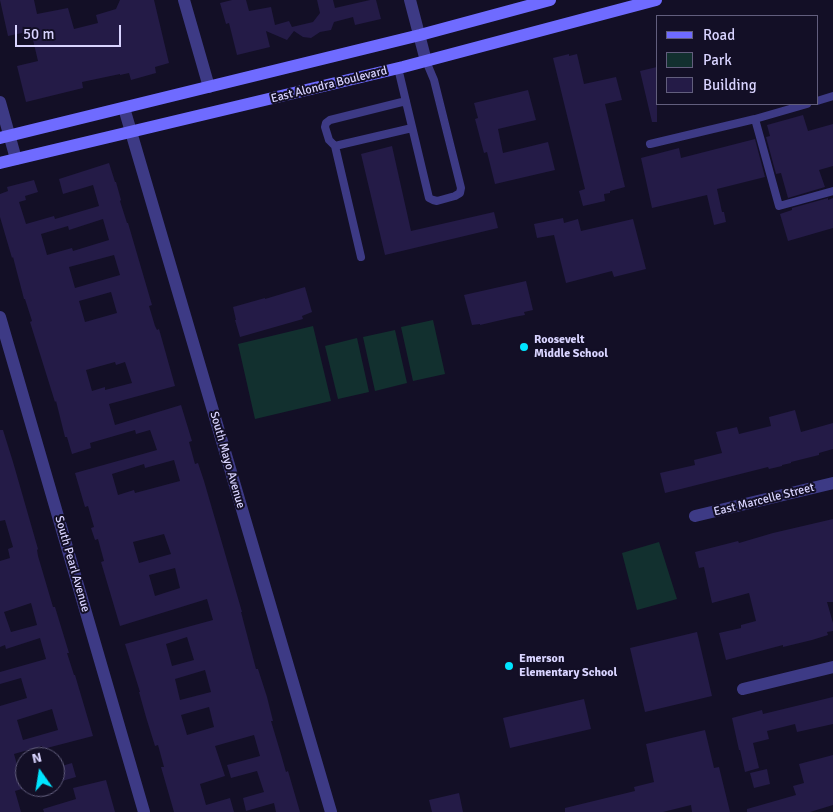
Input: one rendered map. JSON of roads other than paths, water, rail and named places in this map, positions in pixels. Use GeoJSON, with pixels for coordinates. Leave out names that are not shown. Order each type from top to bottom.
{"type":"FeatureCollection","features":[{"type":"Feature","properties":{"kind":"main road"},"geometry":{"type":"LineString","coordinates":[[5,137],[420,35],[550,0]]}},
{"type":"Feature","properties":{"kind":"main road","name":"East Alondra Boulevard"},"geometry":{"type":"LineString","coordinates":[[0,163],[398,68],[656,0]]}},
{"type":"Feature","properties":{"kind":"street"},"geometry":{"type":"LineString","coordinates":[[184,0],[209,86]]}},
{"type":"Feature","properties":{"kind":"street"},"geometry":{"type":"LineString","coordinates":[[410,0],[426,61]]}},
{"type":"Feature","properties":{"kind":"street"},"geometry":{"type":"LineString","coordinates":[[0,102],[5,137],[16,158]]}},
{"type":"Feature","properties":{"kind":"street","name":"South Mayo Avenue"},"geometry":{"type":"LineString","coordinates":[[124,108],[331,812]]}},
{"type":"Feature","properties":{"kind":"street","name":"South Pearl Avenue"},"geometry":{"type":"LineString","coordinates":[[0,317],[144,812]]}},
{"type":"Feature","properties":{"kind":"street","name":"East Marcelle Street"},"geometry":{"type":"LineString","coordinates":[[695,516],[833,483]]}},
{"type":"Feature","properties":{"kind":"street"},"geometry":{"type":"LineString","coordinates":[[743,689],[833,667]]}},
{"type":"Feature","properties":{"kind":"lane"},"geometry":{"type":"LineString","coordinates":[[398,68],[430,198],[437,200],[455,196],[460,193],[461,188],[434,80],[426,61]]}},
{"type":"Feature","properties":{"kind":"lane"},"geometry":{"type":"LineString","coordinates":[[818,101],[833,96]]}},
{"type":"Feature","properties":{"kind":"lane"},"geometry":{"type":"LineString","coordinates":[[361,257],[335,146],[329,140],[326,127],[328,121],[406,101]]}},
{"type":"Feature","properties":{"kind":"lane"},"geometry":{"type":"LineString","coordinates":[[650,144],[755,119],[804,105]]}},
{"type":"Feature","properties":{"kind":"lane"},"geometry":{"type":"LineString","coordinates":[[755,119],[779,206],[833,191]]}},
{"type":"Feature","properties":{"kind":"lane"},"geometry":{"type":"LineString","coordinates":[[335,146],[412,128]]}},
{"type":"Feature","properties":{"kind":"place","name":"Roosevelt Middle School"},"geometry":{"type":"Point","coordinates":[524,347]}},
{"type":"Feature","properties":{"kind":"place","name":"Emerson Elementary School"},"geometry":{"type":"Point","coordinates":[509,666]}}]}
